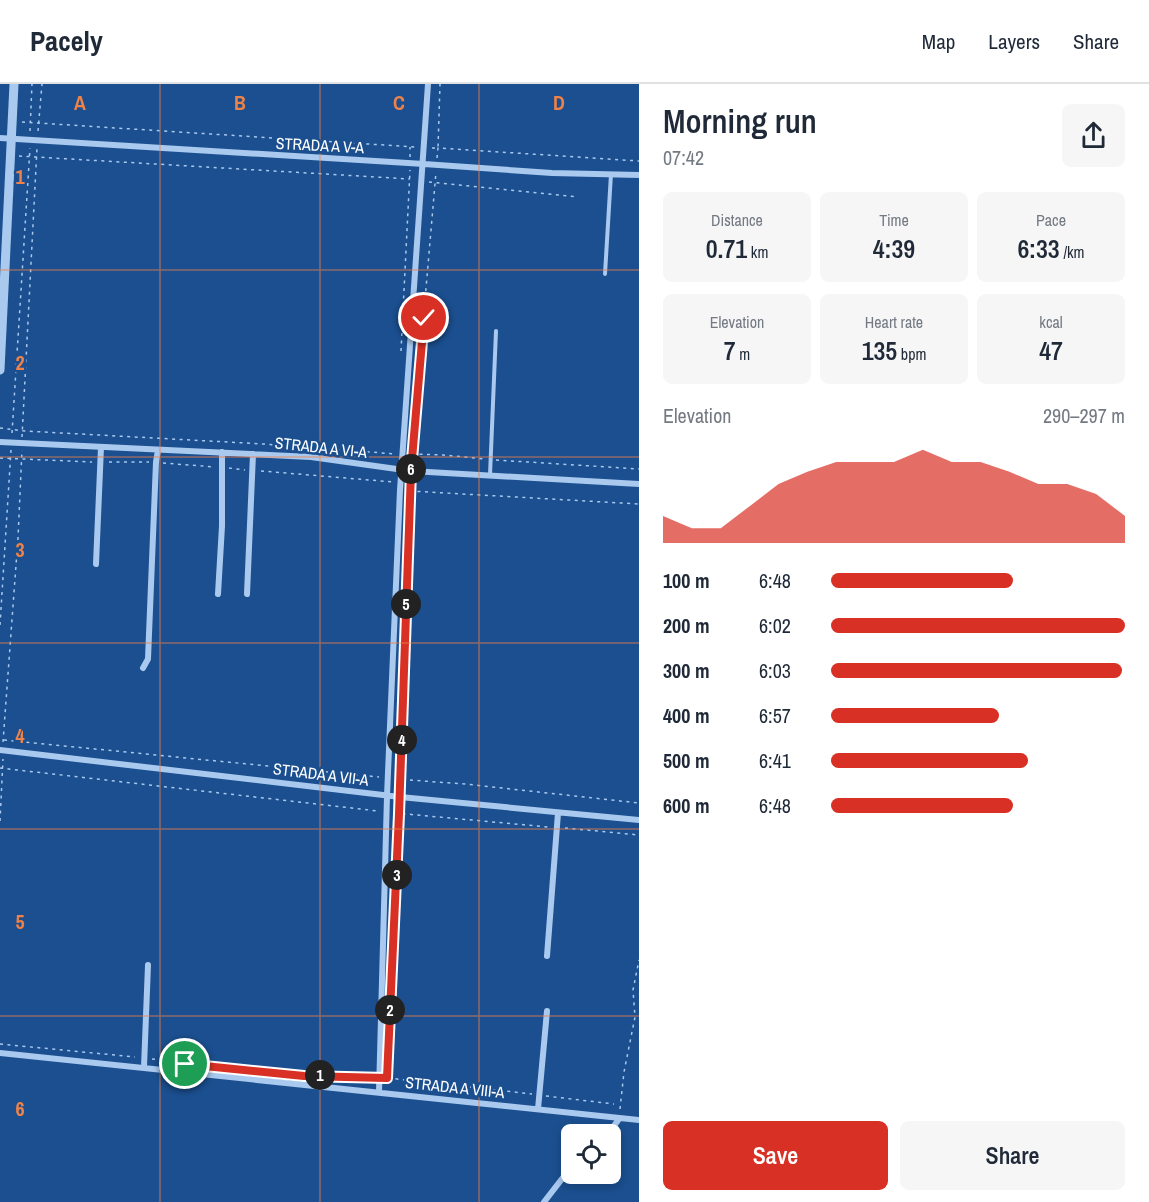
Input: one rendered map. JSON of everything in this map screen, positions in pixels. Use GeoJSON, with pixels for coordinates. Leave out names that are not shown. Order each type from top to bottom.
{"type":"FeatureCollection","features":[{"type":"Feature","properties":{"kind":"street"},"geometry":{"type":"LineString","coordinates":[[0,370],[14,84]]}},
{"type":"Feature","properties":{"kind":"street"},"geometry":{"type":"LineString","coordinates":[[379,1092],[387,796],[400,490],[428,84]]}},
{"type":"Feature","properties":{"kind":"street","name":"STRADA A V-A"},"geometry":{"type":"LineString","coordinates":[[0,138],[552,173],[639,175]]}},
{"type":"Feature","properties":{"kind":"street","name":"STRADA A VI-A"},"geometry":{"type":"LineString","coordinates":[[0,442],[311,457],[411,471],[639,484]]}},
{"type":"Feature","properties":{"kind":"street"},"geometry":{"type":"LineString","coordinates":[[96,564],[101,447]]}},
{"type":"Feature","properties":{"kind":"street"},"geometry":{"type":"LineString","coordinates":[[143,668],[148,659],[158,450]]}},
{"type":"Feature","properties":{"kind":"street"},"geometry":{"type":"LineString","coordinates":[[218,594],[222,526],[222,452]]}},
{"type":"Feature","properties":{"kind":"street"},"geometry":{"type":"LineString","coordinates":[[247,594],[253,454]]}},
{"type":"Feature","properties":{"kind":"street","name":"STRADA A VII-A"},"geometry":{"type":"LineString","coordinates":[[2,751],[387,796],[639,820]]}},
{"type":"Feature","properties":{"kind":"street"},"geometry":{"type":"LineString","coordinates":[[547,956],[558,813]]}},
{"type":"Feature","properties":{"kind":"street"},"geometry":{"type":"LineString","coordinates":[[144,1067],[148,965]]}},
{"type":"Feature","properties":{"kind":"street"},"geometry":{"type":"LineString","coordinates":[[538,1109],[548,1011]]}},
{"type":"Feature","properties":{"kind":"street","name":"STRADA A VIII-A"},"geometry":{"type":"LineString","coordinates":[[0,1053],[639,1120]]}},
{"type":"Feature","properties":{"kind":"street"},"geometry":{"type":"LineString","coordinates":[[616,1124],[620,1119]]}},
{"type":"Feature","properties":{"kind":"street"},"geometry":{"type":"LineString","coordinates":[[544,1202],[561,1180]]}},
{"type":"Feature","properties":{"kind":"lane"},"geometry":{"type":"LineString","coordinates":[[606,274],[611,174]]}},
{"type":"Feature","properties":{"kind":"lane"},"geometry":{"type":"LineString","coordinates":[[490,475],[496,331]]}},
{"type":"Feature","properties":{"kind":"path"},"geometry":{"type":"LineString","coordinates":[[0,625],[32,84]]}},
{"type":"Feature","properties":{"kind":"path"},"geometry":{"type":"LineString","coordinates":[[0,821],[1,768],[18,538],[21,431],[42,84]]}},
{"type":"Feature","properties":{"kind":"path"},"geometry":{"type":"LineString","coordinates":[[388,1066],[411,471],[436,182],[440,84]]}},
{"type":"Feature","properties":{"kind":"path"},"geometry":{"type":"LineString","coordinates":[[12,122],[639,161]]}},
{"type":"Feature","properties":{"kind":"path"},"geometry":{"type":"LineString","coordinates":[[11,156],[410,179],[578,197]]}},
{"type":"Feature","properties":{"kind":"path"},"geometry":{"type":"LineString","coordinates":[[0,428],[402,453]]}},
{"type":"Feature","properties":{"kind":"path"},"geometry":{"type":"LineString","coordinates":[[412,454],[639,469]]}},
{"type":"Feature","properties":{"kind":"path"},"geometry":{"type":"LineString","coordinates":[[0,458],[156,462],[394,483],[400,490]]}},
{"type":"Feature","properties":{"kind":"path"},"geometry":{"type":"LineString","coordinates":[[410,491],[639,504]]}},
{"type":"Feature","properties":{"kind":"path"},"geometry":{"type":"LineString","coordinates":[[3,740],[639,802]]}},
{"type":"Feature","properties":{"kind":"path"},"geometry":{"type":"LineString","coordinates":[[1,768],[399,814],[639,835]]}},
{"type":"Feature","properties":{"kind":"path"},"geometry":{"type":"LineString","coordinates":[[620,1119],[624,1072],[635,1017],[633,990],[639,960]]}},
{"type":"Feature","properties":{"kind":"path"},"geometry":{"type":"LineString","coordinates":[[0,1044],[304,1076],[379,1078]]}},
{"type":"Feature","properties":{"kind":"path"},"geometry":{"type":"LineString","coordinates":[[387,1093],[387,1078],[614,1104]]}},
{"type":"Feature","properties":{"kind":"route"},"geometry":{"type":"LineString","coordinates":[[185,1064],[304,1076],[387,1078],[411,471],[424,318]]}}]}
